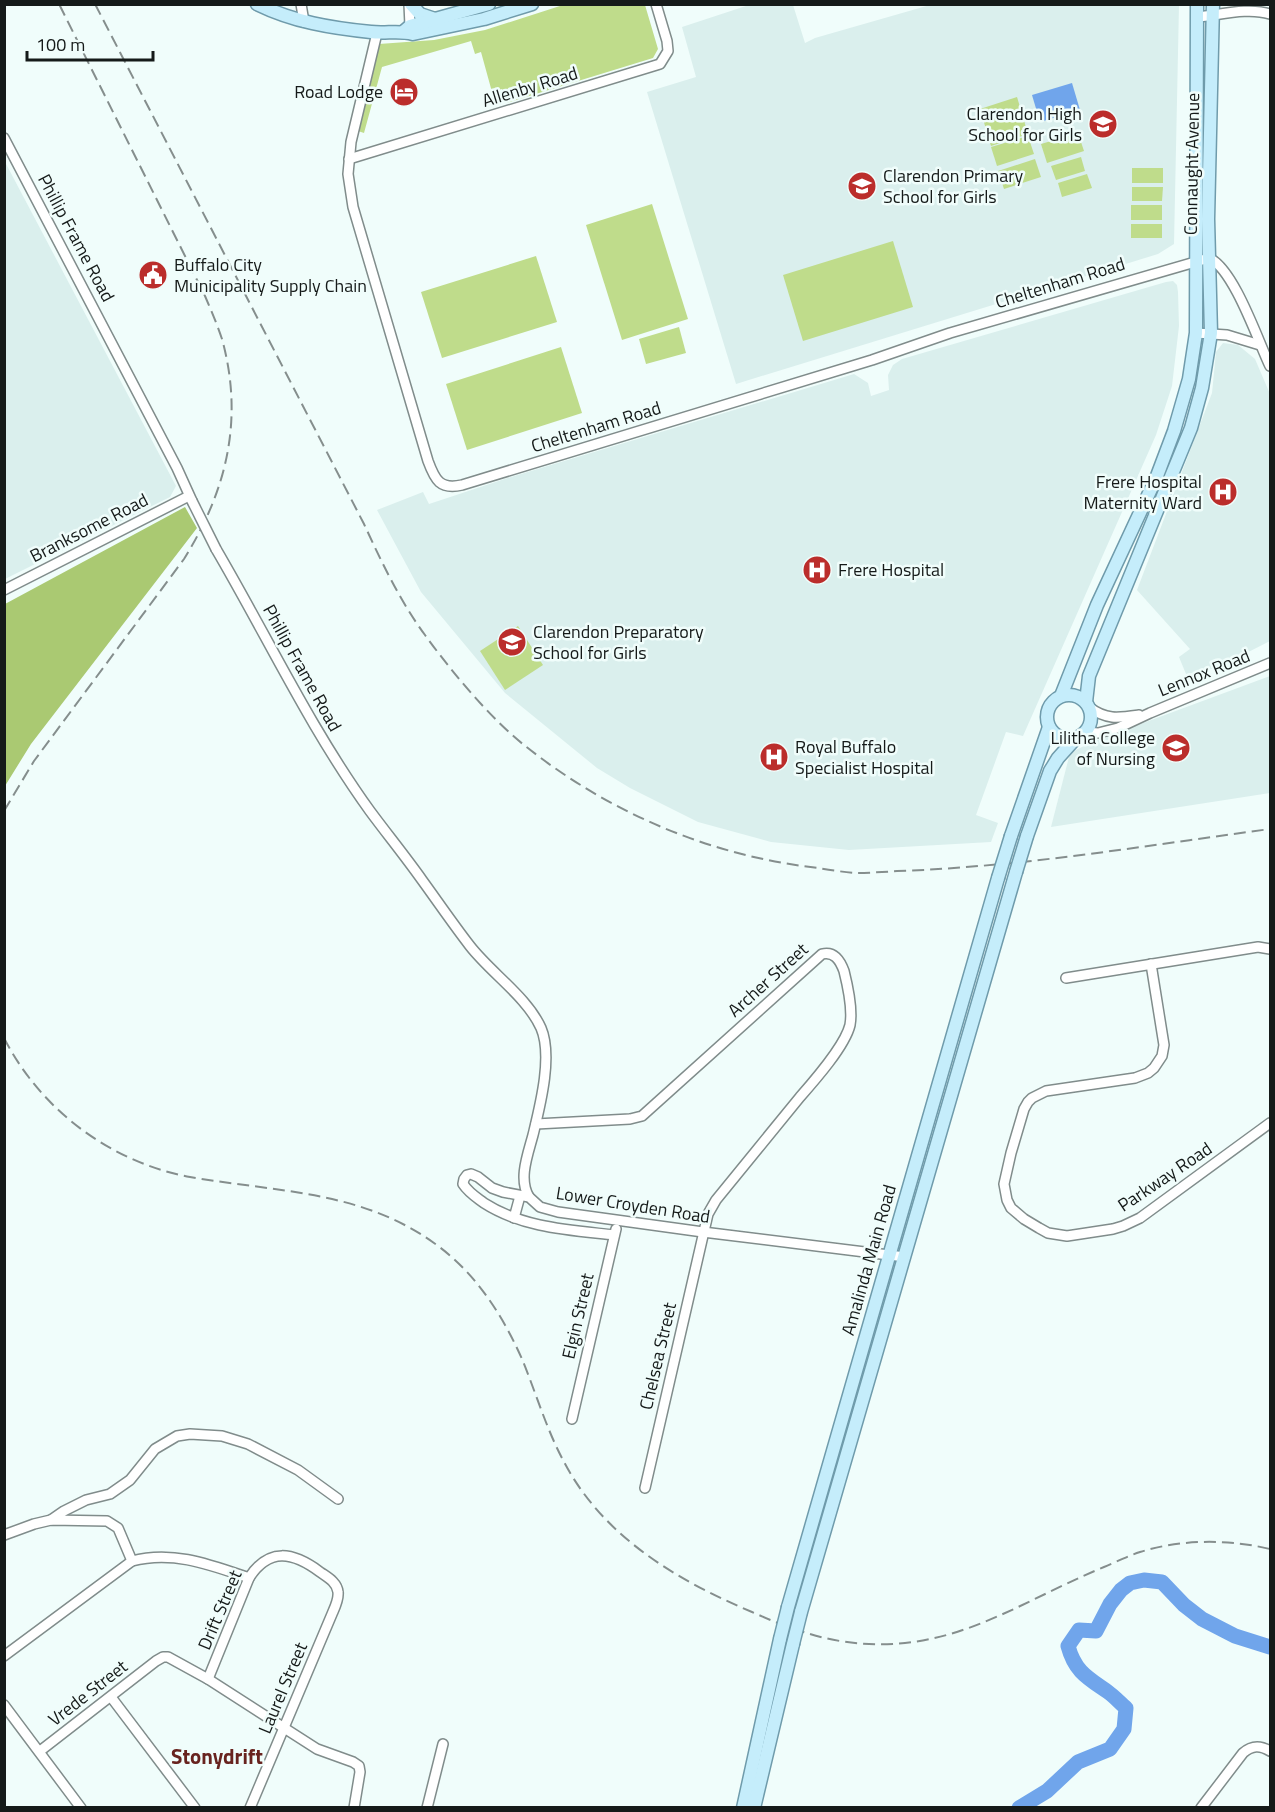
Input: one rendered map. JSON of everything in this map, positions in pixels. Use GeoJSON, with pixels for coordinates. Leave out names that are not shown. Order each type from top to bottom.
{"type":"FeatureCollection","features":[{"type":"Feature","properties":{"kind":"main road"},"geometry":{"type":"LineString","coordinates":[[257,4],[304,22],[325,27],[377,33],[484,19],[532,4]]}},
{"type":"Feature","properties":{"kind":"main road"},"geometry":{"type":"LineString","coordinates":[[410,4],[420,14],[436,19]]}},
{"type":"Feature","properties":{"kind":"main road"},"geometry":{"type":"LineString","coordinates":[[409,30],[436,19],[489,4]]}},
{"type":"Feature","properties":{"kind":"main road","name":"Connaught Avenue"},"geometry":{"type":"LineString","coordinates":[[1195,261],[1197,10]]}},
{"type":"Feature","properties":{"kind":"main road","name":"Connaught Avenue"},"geometry":{"type":"LineString","coordinates":[[1209,258],[1213,10]]}},
{"type":"Feature","properties":{"kind":"main road"},"geometry":{"type":"LineString","coordinates":[[1049,727],[1063,739],[1081,735],[1091,720],[1087,704],[1089,676],[1191,428],[1202,388],[1211,333],[1209,258]]}},
{"type":"Feature","properties":{"kind":"main road","name":"Amalinda Main Road"},"geometry":{"type":"LineString","coordinates":[[743,1808],[788,1607],[998,878],[1049,727],[1047,713],[1054,700],[1061,696],[1098,605],[1157,476],[1174,431],[1189,379],[1196,333],[1195,261]]}},
{"type":"Feature","properties":{"kind":"main road"},"geometry":{"type":"LineString","coordinates":[[1061,696],[1074,695],[1087,704]]}},
{"type":"Feature","properties":{"kind":"main road","name":"Amalinda Main Road"},"geometry":{"type":"LineString","coordinates":[[754,1808],[801,1612],[1016,872],[1050,771],[1058,758],[1081,735]]}},
{"type":"Feature","properties":{"kind":"street"},"geometry":{"type":"LineString","coordinates":[[301,4],[304,22]]}},
{"type":"Feature","properties":{"kind":"street"},"geometry":{"type":"LineString","coordinates":[[409,30],[410,4]]}},
{"type":"Feature","properties":{"kind":"street","name":"Allenby Road"},"geometry":{"type":"LineString","coordinates":[[349,159],[660,64],[668,51],[656,4]]}},
{"type":"Feature","properties":{"kind":"street"},"geometry":{"type":"LineString","coordinates":[[1197,10],[1261,11],[1270,14]]}},
{"type":"Feature","properties":{"kind":"street","name":"Cheltenham Road"},"geometry":{"type":"LineString","coordinates":[[377,33],[351,142],[349,181],[352,207],[428,461],[438,481],[453,487],[852,367],[950,333],[1209,258]]}},
{"type":"Feature","properties":{"kind":"street","name":"Phillip Frame Road"},"geometry":{"type":"LineString","coordinates":[[4,138],[177,468],[216,549],[305,711],[334,759],[369,809],[469,945],[534,1015],[542,1030],[546,1062],[536,1124],[526,1162],[524,1196]]}},
{"type":"Feature","properties":{"kind":"street","name":"Connaught Avenue"},"geometry":{"type":"LineString","coordinates":[[1209,258],[1216,261],[1238,293],[1270,366]]}},
{"type":"Feature","properties":{"kind":"street"},"geometry":{"type":"LineString","coordinates":[[1196,333],[1237,337],[1260,345]]}},
{"type":"Feature","properties":{"kind":"street","name":"Branksome Road"},"geometry":{"type":"LineString","coordinates":[[4,590],[190,499]]}},
{"type":"Feature","properties":{"kind":"street","name":"Lennox Road"},"geometry":{"type":"LineString","coordinates":[[1081,735],[1118,728],[1150,712],[1270,663]]}},
{"type":"Feature","properties":{"kind":"street","name":"Lennox Road"},"geometry":{"type":"LineString","coordinates":[[1087,704],[1097,714],[1114,718],[1150,712]]}},
{"type":"Feature","properties":{"kind":"street"},"geometry":{"type":"LineString","coordinates":[[1066,978],[1258,947],[1270,949]]}},
{"type":"Feature","properties":{"kind":"street","name":"Archer Street"},"geometry":{"type":"LineString","coordinates":[[536,1124],[630,1119],[642,1116],[822,954],[826,952],[833,954],[844,970],[849,998],[848,1031],[826,1065],[711,1206],[703,1232]]}},
{"type":"Feature","properties":{"kind":"street","name":"Parkway Road"},"geometry":{"type":"LineString","coordinates":[[1151,964],[1164,1045],[1159,1063],[1148,1073],[1135,1078],[1046,1091],[1032,1098],[1024,1109],[1005,1176],[1004,1193],[1011,1208],[1039,1228],[1058,1236],[1086,1234],[1123,1226],[1140,1218],[1270,1123]]}},
{"type":"Feature","properties":{"kind":"street","name":"Lower Croyden Road"},"geometry":{"type":"LineString","coordinates":[[614,1235],[529,1224],[490,1207],[472,1195],[464,1184],[464,1179],[467,1175],[474,1175],[492,1188],[524,1196],[549,1210],[618,1221],[905,1257]]}},
{"type":"Feature","properties":{"kind":"street"},"geometry":{"type":"LineString","coordinates":[[514,1218],[524,1196]]}},
{"type":"Feature","properties":{"kind":"street","name":"Elgin Street"},"geometry":{"type":"LineString","coordinates":[[572,1419],[618,1221]]}},
{"type":"Feature","properties":{"kind":"street","name":"Chelsea Street"},"geometry":{"type":"LineString","coordinates":[[645,1488],[703,1232]]}},
{"type":"Feature","properties":{"kind":"street"},"geometry":{"type":"LineString","coordinates":[[51,1520],[86,1500],[110,1494],[130,1480],[155,1449],[177,1436],[190,1434],[222,1436],[248,1444],[298,1470],[338,1499]]}},
{"type":"Feature","properties":{"kind":"street"},"geometry":{"type":"LineString","coordinates":[[4,1535],[51,1520],[98,1520],[113,1523],[122,1535],[132,1561]]}},
{"type":"Feature","properties":{"kind":"street","name":"Drift Street"},"geometry":{"type":"LineString","coordinates":[[208,1679],[256,1566],[274,1557],[297,1558],[333,1581]]}},
{"type":"Feature","properties":{"kind":"street"},"geometry":{"type":"LineString","coordinates":[[4,1656],[132,1561],[143,1558],[190,1559],[249,1578]]}},
{"type":"Feature","properties":{"kind":"street","name":"Laurel Street"},"geometry":{"type":"LineString","coordinates":[[250,1808],[337,1602],[338,1593],[333,1581]]}},
{"type":"Feature","properties":{"kind":"street","name":"Vrede Street"},"geometry":{"type":"LineString","coordinates":[[40,1751],[156,1661],[163,1658],[168,1657],[208,1679]]}},
{"type":"Feature","properties":{"kind":"street"},"geometry":{"type":"LineString","coordinates":[[208,1679],[317,1749],[348,1759],[359,1766],[360,1779],[354,1808]]}},
{"type":"Feature","properties":{"kind":"street"},"geometry":{"type":"LineString","coordinates":[[111,1697],[195,1808]]}},
{"type":"Feature","properties":{"kind":"street"},"geometry":{"type":"LineString","coordinates":[[4,1705],[81,1808]]}},
{"type":"Feature","properties":{"kind":"street"},"geometry":{"type":"LineString","coordinates":[[427,1808],[443,1744]]}},
{"type":"Feature","properties":{"kind":"street"},"geometry":{"type":"LineString","coordinates":[[1201,1808],[1249,1748],[1258,1746],[1270,1751]]}},
{"type":"Feature","properties":{"kind":"shaded area","name":"Clarendon Primary School for Girls"},"geometry":{"type":"Polygon","coordinates":[[[749,5],[793,5],[805,43],[815,38],[930,5],[1179,5],[1174,244],[1158,254],[736,384],[647,92],[696,77],[682,27],[749,5]]]}},
{"type":"Feature","properties":{"kind":"shaded area"},"geometry":{"type":"Polygon","coordinates":[[[4,160],[176,486],[170,497],[5,579],[4,160]]]}},
{"type":"Feature","properties":{"kind":"shaded area","name":"Frere Hospital"},"geometry":{"type":"Polygon","coordinates":[[[1173,281],[1177,285],[1178,292],[1179,326],[1172,386],[1156,435],[1023,736],[1006,732],[976,815],[998,823],[991,842],[849,850],[771,842],[698,822],[630,788],[597,768],[505,693],[421,592],[377,510],[423,492],[429,504],[511,477],[854,374],[868,383],[871,396],[889,390],[888,375],[893,365],[902,359],[1173,281]]]}},
{"type":"Feature","properties":{"kind":"shaded area","name":"Frere Hospital Maternity Ward"},"geometry":{"type":"Polygon","coordinates":[[[1223,343],[1238,345],[1255,359],[1270,394],[1270,641],[1217,668],[1186,674],[1179,657],[1190,649],[1137,590],[1212,393],[1216,352],[1223,343]]]}},
{"type":"Feature","properties":{"kind":"shaded area","name":"Lilitha College of Nursing"},"geometry":{"type":"Polygon","coordinates":[[[1270,676],[1270,793],[1051,827],[1070,753],[1092,742],[1270,676]]]}},
{"type":"Feature","properties":{"kind":"green space"},"geometry":{"type":"Polygon","coordinates":[[[563,5],[645,5],[658,49],[653,58],[506,103],[502,89],[492,92],[481,52],[475,54],[471,41],[382,67],[364,133],[358,131],[379,44],[434,40],[485,30],[563,5]]]}},
{"type":"Feature","properties":{"kind":"green space"},"geometry":{"type":"Polygon","coordinates":[[[1017,97],[1028,134],[991,146],[980,109],[1017,97]]]}},
{"type":"Feature","properties":{"kind":"green space"},"geometry":{"type":"Polygon","coordinates":[[[1078,133],[1084,151],[1047,163],[1041,144],[1078,133]]]}},
{"type":"Feature","properties":{"kind":"green space"},"geometry":{"type":"Polygon","coordinates":[[[1028,136],[1034,154],[997,166],[991,147],[1028,136]]]}},
{"type":"Feature","properties":{"kind":"green space"},"geometry":{"type":"Polygon","coordinates":[[[1081,157],[1085,171],[1056,180],[1051,166],[1081,157]]]}},
{"type":"Feature","properties":{"kind":"green space"},"geometry":{"type":"Polygon","coordinates":[[[1035,159],[1041,177],[1004,189],[998,171],[1035,159]]]}},
{"type":"Feature","properties":{"kind":"green space"},"geometry":{"type":"Polygon","coordinates":[[[1132,168],[1163,168],[1163,183],[1132,183],[1132,168]]]}},
{"type":"Feature","properties":{"kind":"green space"},"geometry":{"type":"Polygon","coordinates":[[[1087,174],[1092,188],[1062,197],[1058,183],[1087,174]]]}},
{"type":"Feature","properties":{"kind":"green space"},"geometry":{"type":"Polygon","coordinates":[[[1132,187],[1163,187],[1162,201],[1132,201],[1132,187]]]}},
{"type":"Feature","properties":{"kind":"green space"},"geometry":{"type":"Polygon","coordinates":[[[652,204],[688,319],[622,340],[586,225],[652,204]]]}},
{"type":"Feature","properties":{"kind":"green space"},"geometry":{"type":"Polygon","coordinates":[[[1131,205],[1162,205],[1162,220],[1131,220],[1131,205]]]}},
{"type":"Feature","properties":{"kind":"green space"},"geometry":{"type":"Polygon","coordinates":[[[1131,224],[1162,224],[1162,238],[1131,238],[1131,224]]]}},
{"type":"Feature","properties":{"kind":"green space"},"geometry":{"type":"Polygon","coordinates":[[[893,241],[913,307],[803,341],[783,275],[893,241]]]}},
{"type":"Feature","properties":{"kind":"green space"},"geometry":{"type":"Polygon","coordinates":[[[536,256],[557,322],[442,358],[421,292],[536,256]]]}},
{"type":"Feature","properties":{"kind":"green space"},"geometry":{"type":"Polygon","coordinates":[[[679,327],[686,353],[646,364],[639,339],[679,327]]]}},
{"type":"Feature","properties":{"kind":"green space"},"geometry":{"type":"Polygon","coordinates":[[[561,347],[582,413],[467,450],[446,384],[561,347]]]}},
{"type":"Feature","properties":{"kind":"green space"},"geometry":{"type":"Polygon","coordinates":[[[185,507],[197,528],[31,744],[5,786],[5,604],[185,507]]]}},
{"type":"Feature","properties":{"kind":"green space"},"geometry":{"type":"Polygon","coordinates":[[[518,626],[543,665],[505,690],[480,651],[518,626]]]}},
{"type":"Feature","properties":{"kind":"water"},"geometry":{"type":"Polygon","coordinates":[[[1072,83],[1080,110],[1040,122],[1032,95],[1072,83]]]}},
{"type":"Feature","properties":{"kind":"waterway"},"geometry":{"type":"LineString","coordinates":[[1019,1808],[1047,1791],[1078,1762],[1110,1749],[1124,1729],[1126,1708],[1083,1674],[1074,1662],[1068,1646],[1079,1630],[1096,1631],[1110,1604],[1130,1583],[1144,1580],[1162,1582],[1184,1605],[1202,1619],[1235,1636],[1270,1647]]}},
{"type":"Feature","properties":{"kind":"railway"},"geometry":{"type":"LineString","coordinates":[[4,811],[34,761],[184,559],[199,533],[221,480],[231,426],[228,369],[222,339],[214,317],[59,4]]}},
{"type":"Feature","properties":{"kind":"railway"},"geometry":{"type":"LineString","coordinates":[[95,4],[407,609],[447,664],[485,708],[511,734],[557,769],[626,811],[700,842],[778,862],[855,873],[1003,864],[1270,829]]}},
{"type":"Feature","properties":{"kind":"railway"},"geometry":{"type":"LineString","coordinates":[[4,1038],[19,1064],[58,1110],[81,1129],[132,1159],[161,1170],[190,1177],[285,1190],[347,1203],[377,1212],[406,1226],[449,1254],[475,1281],[506,1326],[522,1359],[557,1448],[579,1487],[598,1511],[620,1533],[669,1570],[724,1599],[774,1621],[807,1633],[840,1641],[878,1644],[913,1642],[978,1625],[1140,1552],[1172,1545],[1205,1542],[1238,1543],[1270,1549]]}},
{"type":"Feature","properties":{"kind":"place","name":"Road Lodge"},"geometry":{"type":"Point","coordinates":[404,92]}},
{"type":"Feature","properties":{"kind":"place","name":"Clarendon High School for Girls"},"geometry":{"type":"Point","coordinates":[1103,124]}},
{"type":"Feature","properties":{"kind":"place","name":"Clarendon Primary School for Girls"},"geometry":{"type":"Point","coordinates":[862,186]}},
{"type":"Feature","properties":{"kind":"place","name":"Buffalo City Municipality Supply Chain"},"geometry":{"type":"Point","coordinates":[153,275]}},
{"type":"Feature","properties":{"kind":"place","name":"Frere Hospital Maternity Ward"},"geometry":{"type":"Point","coordinates":[1223,492]}},
{"type":"Feature","properties":{"kind":"place","name":"Frere Hospital"},"geometry":{"type":"Point","coordinates":[817,570]}},
{"type":"Feature","properties":{"kind":"place","name":"Clarendon Preparatory School for Girls"},"geometry":{"type":"Point","coordinates":[512,642]}},
{"type":"Feature","properties":{"kind":"place","name":"Lilitha College of Nursing"},"geometry":{"type":"Point","coordinates":[1176,748]}},
{"type":"Feature","properties":{"kind":"place","name":"Royal Buffalo Specialist Hospital"},"geometry":{"type":"Point","coordinates":[774,757]}},
{"type":"Feature","properties":{"kind":"district","name":"Stonydrift"},"geometry":{"type":"Point","coordinates":[217,1757]}}]}
